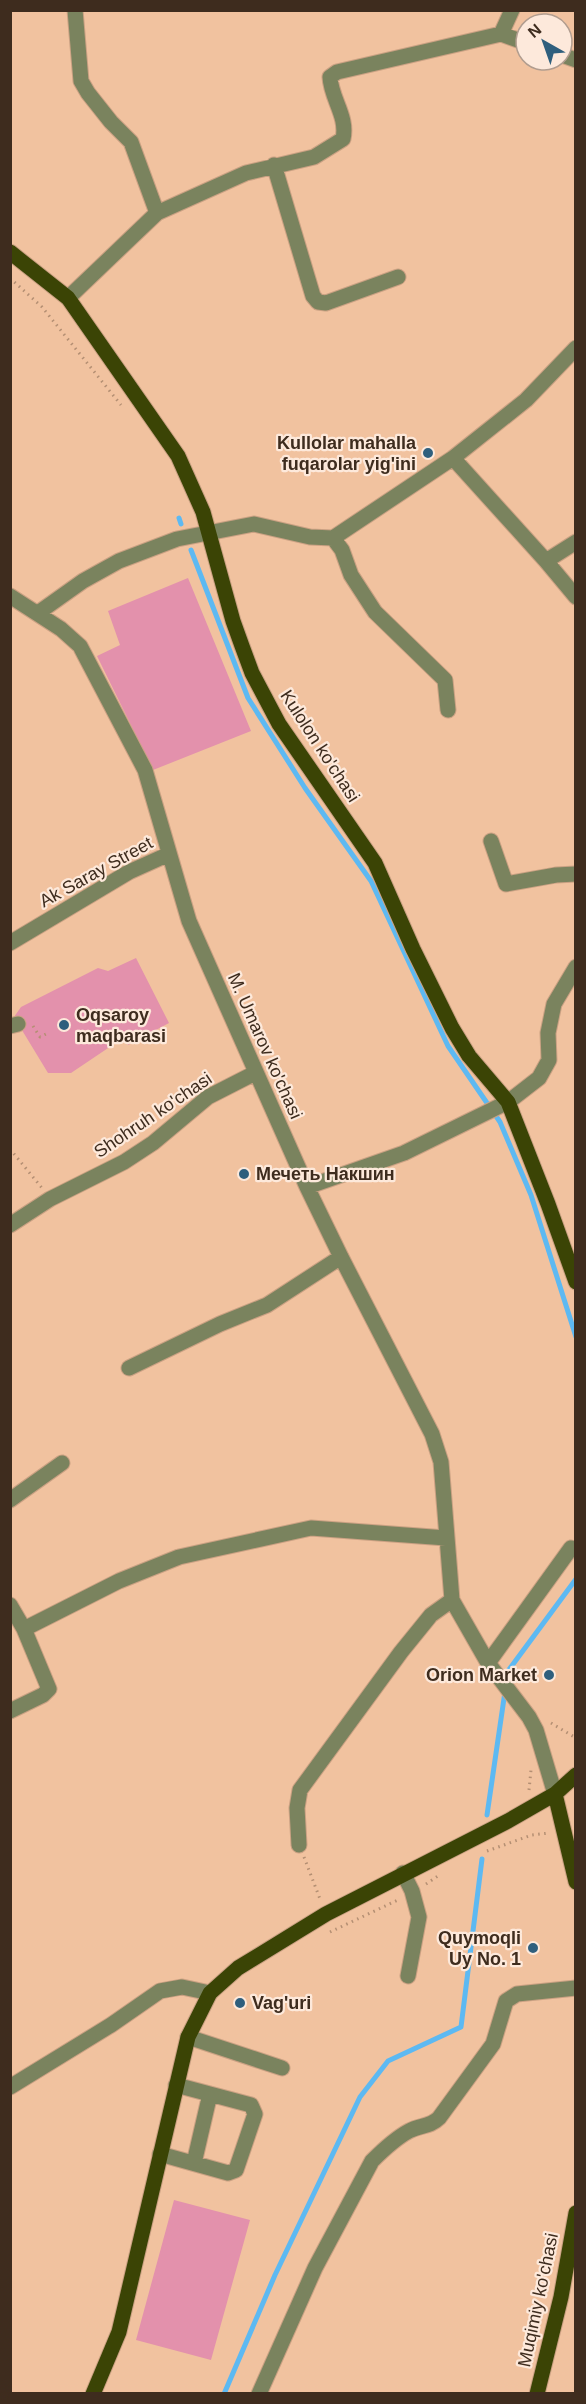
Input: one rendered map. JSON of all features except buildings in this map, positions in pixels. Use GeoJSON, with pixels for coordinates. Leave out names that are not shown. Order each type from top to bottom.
{"type":"FeatureCollection","features":[{"type":"Feature","properties":{"kind":"main road","name":"Kulolon ko'chasi"},"geometry":{"type":"LineString","coordinates":[[10,252],[68,298],[168,439],[186,474],[209,531],[233,621],[265,699],[279,724],[375,863],[413,949],[452,1028],[503,1104],[548,1204],[576,1282]]}},
{"type":"Feature","properties":{"kind":"main road"},"geometry":{"type":"LineString","coordinates":[[93,2394],[119,2332],[188,2037],[210,1993],[238,1968],[326,1914],[508,1821],[555,1794],[576,1775]]}},
{"type":"Feature","properties":{"kind":"main road"},"geometry":{"type":"LineString","coordinates":[[555,1794],[576,1882]]}},
{"type":"Feature","properties":{"kind":"main road","name":"Muqimiy ko'chasi"},"geometry":{"type":"LineString","coordinates":[[537,2394],[561,2297],[576,2213]]}},
{"type":"Feature","properties":{"kind":"street"},"geometry":{"type":"LineString","coordinates":[[75,10],[81,81],[105,115],[131,142],[157,213]]}},
{"type":"Feature","properties":{"kind":"street"},"geometry":{"type":"LineString","coordinates":[[501,34],[512,10]]}},
{"type":"Feature","properties":{"kind":"street"},"geometry":{"type":"LineString","coordinates":[[68,298],[157,213],[246,172],[314,157],[343,138],[344,122],[330,77],[337,72],[501,34],[514,39]]}},
{"type":"Feature","properties":{"kind":"street"},"geometry":{"type":"LineString","coordinates":[[274,165],[313,296],[318,302],[326,303],[398,277]]}},
{"type":"Feature","properties":{"kind":"street"},"geometry":{"type":"LineString","coordinates":[[38,613],[118,561],[177,539],[254,524],[310,537],[333,538],[453,458],[526,399],[576,348]]}},
{"type":"Feature","properties":{"kind":"street"},"geometry":{"type":"LineString","coordinates":[[453,458],[576,597]]}},
{"type":"Feature","properties":{"kind":"street"},"geometry":{"type":"LineString","coordinates":[[333,538],[342,550],[351,575],[375,612],[445,680],[448,710]]}},
{"type":"Feature","properties":{"kind":"street"},"geometry":{"type":"LineString","coordinates":[[546,561],[576,542]]}},
{"type":"Feature","properties":{"kind":"street","name":"M. Umarov ko'chasi"},"geometry":{"type":"LineString","coordinates":[[10,596],[38,613],[80,646],[145,770],[189,921],[340,1257],[432,1434],[441,1462],[452,1600]]}},
{"type":"Feature","properties":{"kind":"street"},"geometry":{"type":"LineString","coordinates":[[491,841],[506,885],[555,875],[576,874]]}},
{"type":"Feature","properties":{"kind":"street","name":"Ak Saray Street"},"geometry":{"type":"LineString","coordinates":[[10,943],[129,873],[169,854]]}},
{"type":"Feature","properties":{"kind":"street"},"geometry":{"type":"LineString","coordinates":[[308,1187],[404,1153],[503,1104],[539,1078],[549,1060],[548,1033],[554,1004],[576,967]]}},
{"type":"Feature","properties":{"kind":"street","name":"Shohruh ko'chasi"},"geometry":{"type":"LineString","coordinates":[[10,1225],[50,1199],[124,1162],[153,1143],[208,1097],[255,1072]]}},
{"type":"Feature","properties":{"kind":"street"},"geometry":{"type":"LineString","coordinates":[[129,1368],[220,1324],[267,1305],[340,1257]]}},
{"type":"Feature","properties":{"kind":"street"},"geometry":{"type":"LineString","coordinates":[[10,1500],[62,1462]]}},
{"type":"Feature","properties":{"kind":"street"},"geometry":{"type":"LineString","coordinates":[[24,1629],[119,1581],[179,1557],[311,1527],[446,1538]]}},
{"type":"Feature","properties":{"kind":"street"},"geometry":{"type":"LineString","coordinates":[[488,1663],[571,1548]]}},
{"type":"Feature","properties":{"kind":"street"},"geometry":{"type":"LineString","coordinates":[[299,1845],[297,1808],[300,1790],[401,1652],[431,1615],[452,1600],[488,1663],[529,1717],[536,1730],[555,1794]]}},
{"type":"Feature","properties":{"kind":"street"},"geometry":{"type":"LineString","coordinates":[[10,1605],[24,1629],[49,1689],[43,1695],[10,1711]]}},
{"type":"Feature","properties":{"kind":"street"},"geometry":{"type":"LineString","coordinates":[[404,1873],[419,1917],[408,1976]]}},
{"type":"Feature","properties":{"kind":"street"},"geometry":{"type":"LineString","coordinates":[[10,2087],[111,2025],[160,1991],[182,1987],[210,1993]]}},
{"type":"Feature","properties":{"kind":"street"},"geometry":{"type":"LineString","coordinates":[[259,2394],[315,2268],[372,2161],[410,2130],[432,2125],[439,2118],[493,2044],[507,2001],[518,1994],[576,1988]]}},
{"type":"Feature","properties":{"kind":"street"},"geometry":{"type":"LineString","coordinates":[[188,2037],[282,2068]]}},
{"type":"Feature","properties":{"kind":"street"},"geometry":{"type":"LineString","coordinates":[[160,2154],[228,2173],[236,2169],[255,2114],[251,2105],[176,2085]]}},
{"type":"Feature","properties":{"kind":"street"},"geometry":{"type":"LineString","coordinates":[[194,2163],[210,2094]]}},
{"type":"Feature","properties":{"kind":"path"},"geometry":{"type":"LineString","coordinates":[[10,278],[42,307],[105,388],[128,412]]}},
{"type":"Feature","properties":{"kind":"path"},"geometry":{"type":"LineString","coordinates":[[10,1149],[50,1199]]}},
{"type":"Feature","properties":{"kind":"path"},"geometry":{"type":"LineString","coordinates":[[482,1853],[531,1835]]}},
{"type":"Feature","properties":{"kind":"path"},"geometry":{"type":"LineString","coordinates":[[299,1845],[326,1914]]}},
{"type":"Feature","properties":{"kind":"path"},"geometry":{"type":"LineString","coordinates":[[396,1901],[442,1874]]}},
{"type":"Feature","properties":{"kind":"shaded area"},"geometry":{"type":"Polygon","coordinates":[[[188,578],[251,731],[153,770],[97,656],[120,645],[108,611],[188,578]]]}},
{"type":"Feature","properties":{"kind":"shaded area"},"geometry":{"type":"Polygon","coordinates":[[[136,958],[169,1023],[128,1045],[123,1038],[71,1073],[48,1073],[14,1017],[21,1007],[98,968],[108,971],[136,958]]]}},
{"type":"Feature","properties":{"kind":"shaded area"},"geometry":{"type":"Polygon","coordinates":[[[174,2200],[250,2220],[211,2360],[136,2340],[174,2200]]]}},
{"type":"Feature","properties":{"kind":"waterway"},"geometry":{"type":"LineString","coordinates":[[179,518],[181,524]]}},
{"type":"Feature","properties":{"kind":"waterway"},"geometry":{"type":"LineString","coordinates":[[191,550],[248,698],[305,788],[371,881],[448,1046],[500,1122],[531,1195],[576,1337]]}},
{"type":"Feature","properties":{"kind":"waterway"},"geometry":{"type":"LineString","coordinates":[[487,1815],[508,1671],[576,1579]]}},
{"type":"Feature","properties":{"kind":"waterway"},"geometry":{"type":"LineString","coordinates":[[224,2394],[275,2275],[360,2097],[388,2061],[461,2027],[482,1859]]}},
{"type":"Feature","properties":{"kind":"place","name":"Kullolar mahalla fuqarolar yig'ini"},"geometry":{"type":"Point","coordinates":[428,453]}},
{"type":"Feature","properties":{"kind":"place","name":"Oqsaroy maqbarasi"},"geometry":{"type":"Point","coordinates":[64,1025]}},
{"type":"Feature","properties":{"kind":"place","name":"Мечеть Накшин"},"geometry":{"type":"Point","coordinates":[244,1174]}},
{"type":"Feature","properties":{"kind":"place","name":"Orion Market"},"geometry":{"type":"Point","coordinates":[549,1675]}},
{"type":"Feature","properties":{"kind":"place","name":"Quymoqli Uy No. 1"},"geometry":{"type":"Point","coordinates":[533,1948]}},
{"type":"Feature","properties":{"kind":"place","name":"Vag'uri"},"geometry":{"type":"Point","coordinates":[240,2003]}}]}
